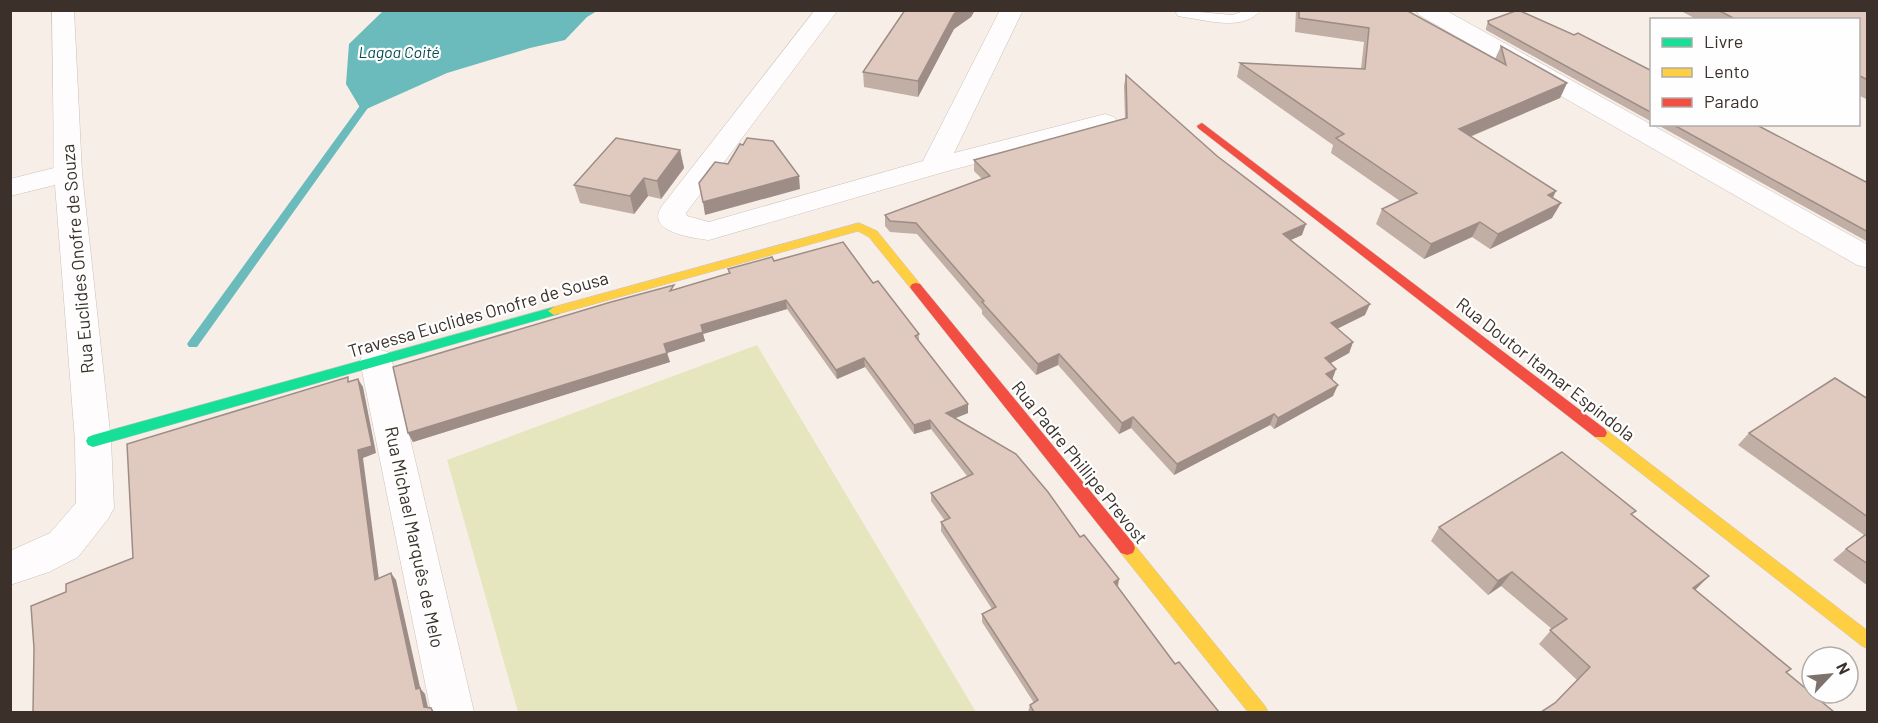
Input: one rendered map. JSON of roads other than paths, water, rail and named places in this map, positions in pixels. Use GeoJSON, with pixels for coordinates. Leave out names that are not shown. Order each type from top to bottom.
{"type":"FeatureCollection","features":[{"type":"Feature","properties":{"kind":"street","name":"Rua Euclides Onofre de Souza"},"geometry":{"type":"LineString","coordinates":[[10,568],[35,560],[64,545],[95,508],[93,441],[68,173],[63,10]]}},
{"type":"Feature","properties":{"kind":"street"},"geometry":{"type":"LineString","coordinates":[[827,10],[672,212],[673,220],[685,227],[709,231],[934,166],[1105,122]]}},
{"type":"Feature","properties":{"kind":"street"},"geometry":{"type":"LineString","coordinates":[[934,166],[1012,10]]}},
{"type":"Feature","properties":{"kind":"street"},"geometry":{"type":"LineString","coordinates":[[1437,16],[1479,10]]}},
{"type":"Feature","properties":{"kind":"street"},"geometry":{"type":"LineString","coordinates":[[1437,16],[1868,258]]}},
{"type":"Feature","properties":{"kind":"street","name":"Rua Doutor Itamar Espíndola"},"geometry":{"type":"LineString","coordinates":[[1202,126],[1868,641]]}},
{"type":"Feature","properties":{"kind":"street"},"geometry":{"type":"LineString","coordinates":[[10,188],[68,173]]}},
{"type":"Feature","properties":{"kind":"street","name":"Travessa Euclides Onofre de Sousa"},"geometry":{"type":"LineString","coordinates":[[93,441],[850,228],[859,227],[873,234]]}},
{"type":"Feature","properties":{"kind":"street","name":"Rua Padre Phillipe Prevost"},"geometry":{"type":"LineString","coordinates":[[873,234],[1258,712]]}},
{"type":"Feature","properties":{"kind":"street","name":"Rua Michael Marquês de Melo"},"geometry":{"type":"LineString","coordinates":[[376,361],[453,712]]}},
{"type":"Feature","properties":{"kind":"lane"},"geometry":{"type":"LineString","coordinates":[[1183,15],[1237,20],[1248,17],[1255,10]]}},
{"type":"Feature","properties":{"kind":"water","name":"Lagoa Coité"},"geometry":{"type":"Polygon","coordinates":[[[383,11],[597,11],[587,17],[565,40],[447,73],[362,111],[346,84],[349,44],[383,11]]]}},
{"type":"Feature","properties":{"kind":"waterway"},"geometry":{"type":"LineString","coordinates":[[193,344],[370,98]]}}]}
